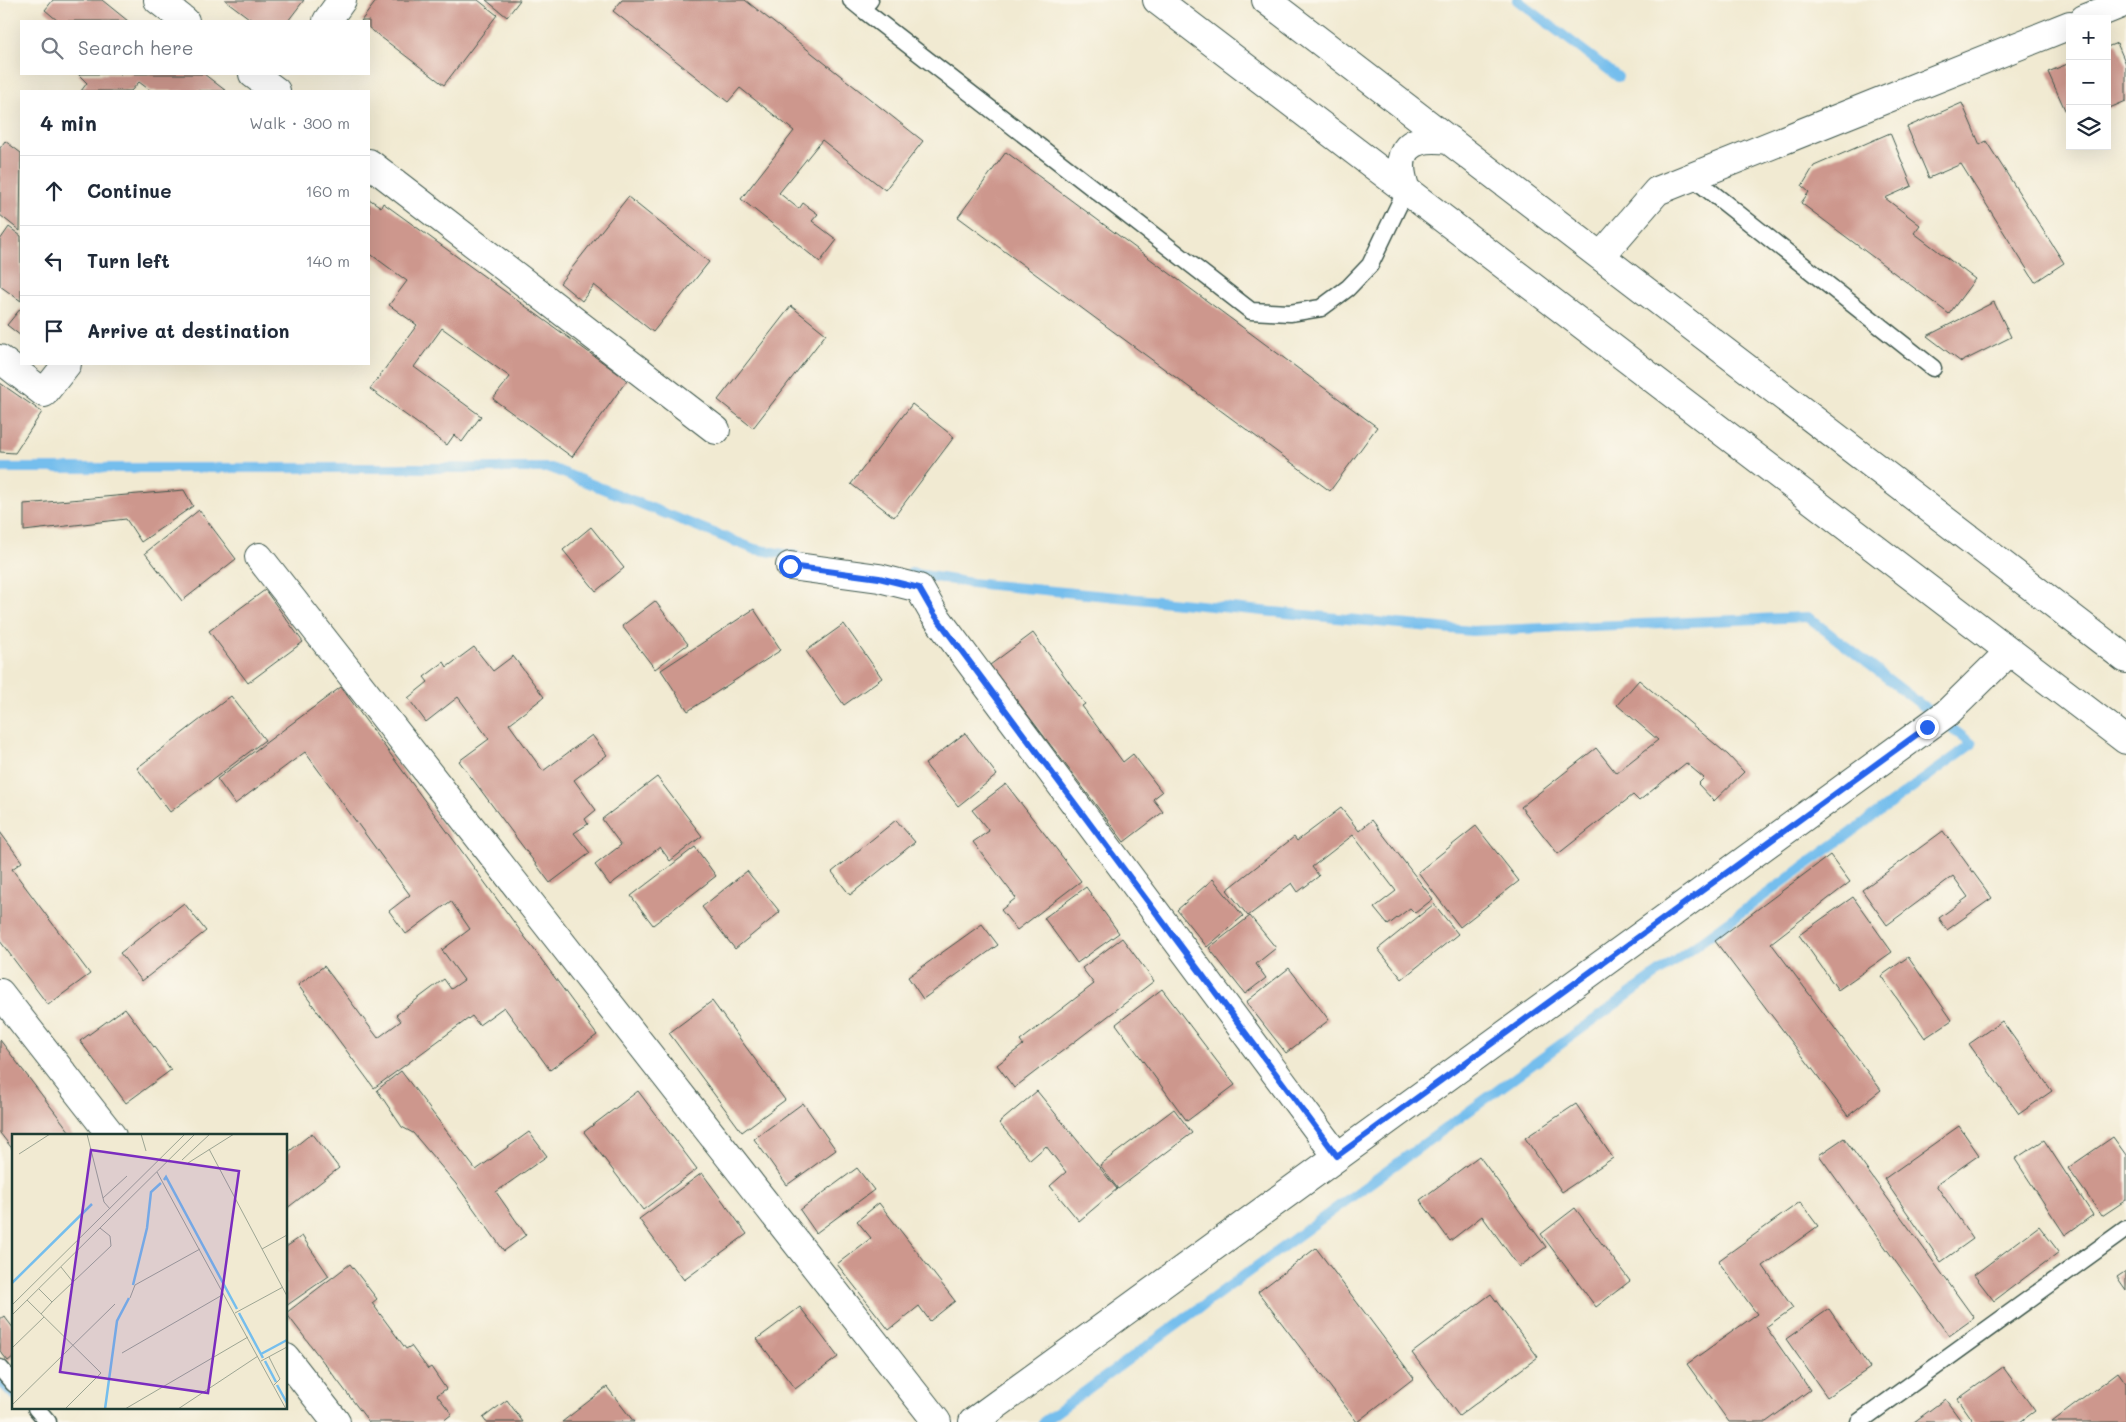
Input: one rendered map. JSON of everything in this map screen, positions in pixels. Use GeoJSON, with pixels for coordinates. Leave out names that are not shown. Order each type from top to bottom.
{"type":"FeatureCollection","features":[{"type":"Feature","properties":{"kind":"main road"},"geometry":{"type":"LineString","coordinates":[[158,0],[184,20]]}},
{"type":"Feature","properties":{"kind":"main road"},"geometry":{"type":"LineString","coordinates":[[328,20],[342,0]]}},
{"type":"Feature","properties":{"kind":"main road"},"geometry":{"type":"LineString","coordinates":[[1157,0],[2126,740]]}},
{"type":"Feature","properties":{"kind":"main road"},"geometry":{"type":"LineString","coordinates":[[1266,0],[2126,658]]}},
{"type":"Feature","properties":{"kind":"main road"},"geometry":{"type":"LineString","coordinates":[[2094,15],[2126,2]]}},
{"type":"Feature","properties":{"kind":"main road"},"geometry":{"type":"LineString","coordinates":[[1601,256],[1657,192],[2066,27]]}},
{"type":"Feature","properties":{"kind":"main road"},"geometry":{"type":"LineString","coordinates":[[254,75],[276,90]]}},
{"type":"Feature","properties":{"kind":"main road"},"geometry":{"type":"LineString","coordinates":[[278,90],[290,75]]}},
{"type":"Feature","properties":{"kind":"main road"},"geometry":{"type":"LineString","coordinates":[[1406,190],[1400,166],[1408,146],[1424,138],[1449,140]]}},
{"type":"Feature","properties":{"kind":"main road"},"geometry":{"type":"LineString","coordinates":[[370,164],[716,430]]}},
{"type":"Feature","properties":{"kind":"main road"},"geometry":{"type":"LineString","coordinates":[[0,359],[44,393],[66,365]]}},
{"type":"Feature","properties":{"kind":"main road"},"geometry":{"type":"LineString","coordinates":[[259,557],[937,1422]]}},
{"type":"Feature","properties":{"kind":"main road"},"geometry":{"type":"LineString","coordinates":[[790,566],[879,578],[919,588],[940,622],[1337,1156]]}},
{"type":"Feature","properties":{"kind":"main road"},"geometry":{"type":"LineString","coordinates":[[973,1422],[1937,720],[2009,652]]}},
{"type":"Feature","properties":{"kind":"main road"},"geometry":{"type":"LineString","coordinates":[[0,993],[110,1134]]}},
{"type":"Feature","properties":{"kind":"main road"},"geometry":{"type":"LineString","coordinates":[[288,1361],[336,1422]]}},
{"type":"Feature","properties":{"kind":"lane"},"geometry":{"type":"LineString","coordinates":[[861,3],[1251,311],[1290,313],[1321,308],[1348,288],[1370,265],[1406,190]]}},
{"type":"Feature","properties":{"kind":"lane"},"geometry":{"type":"LineString","coordinates":[[1692,177],[1933,368]]}},
{"type":"Feature","properties":{"kind":"lane"},"geometry":{"type":"LineString","coordinates":[[1859,1422],[2126,1229]]}},
{"type":"Feature","properties":{"kind":"lane"},"geometry":{"type":"LineString","coordinates":[[0,1368],[12,1382]]}},
{"type":"Feature","properties":{"kind":"lane"},"geometry":{"type":"LineString","coordinates":[[38,1410],[48,1422]]}},
{"type":"Feature","properties":{"kind":"building"},"geometry":{"type":"Polygon","coordinates":[[[53,0],[102,0],[127,20],[57,20],[45,10],[53,0]]]}},
{"type":"Feature","properties":{"kind":"building"},"geometry":{"type":"Polygon","coordinates":[[[225,0],[304,0],[289,20],[252,20],[225,0]]]}},
{"type":"Feature","properties":{"kind":"building"},"geometry":{"type":"Polygon","coordinates":[[[377,0],[478,0],[497,15],[444,85],[370,29],[370,20],[362,20],[377,0]]]}},
{"type":"Feature","properties":{"kind":"building"},"geometry":{"type":"Polygon","coordinates":[[[486,0],[520,0],[507,17],[486,0]]]}},
{"type":"Feature","properties":{"kind":"building"},"geometry":{"type":"Polygon","coordinates":[[[622,0],[745,0],[923,141],[885,190],[822,140],[779,193],[799,209],[803,203],[818,214],[812,221],[837,240],[820,262],[741,199],[794,131],[740,88],[728,102],[613,11],[622,0]]]}},
{"type":"Feature","properties":{"kind":"building"},"geometry":{"type":"Polygon","coordinates":[[[2117,43],[2126,64],[2126,101],[2111,107],[2111,60],[2111,45],[2117,43]]]}},
{"type":"Feature","properties":{"kind":"building"},"geometry":{"type":"Polygon","coordinates":[[[2066,65],[2066,112],[2048,72],[2066,65]]]}},
{"type":"Feature","properties":{"kind":"building"},"geometry":{"type":"Polygon","coordinates":[[[79,75],[205,75],[225,90],[150,90],[139,82],[132,90],[82,90],[87,83],[79,75]]]}},
{"type":"Feature","properties":{"kind":"building"},"geometry":{"type":"Polygon","coordinates":[[[1962,103],[1980,145],[1986,141],[2064,263],[2035,282],[1961,164],[1929,178],[1907,127],[1962,103]]]}},
{"type":"Feature","properties":{"kind":"building"},"geometry":{"type":"Polygon","coordinates":[[[1890,133],[1912,186],[1885,198],[1920,225],[1914,233],[1975,279],[1949,314],[1801,203],[1809,192],[1802,186],[1814,166],[1890,133]]]}},
{"type":"Feature","properties":{"kind":"building"},"geometry":{"type":"Polygon","coordinates":[[[5,141],[20,152],[20,231],[0,215],[0,148],[5,141]]]}},
{"type":"Feature","properties":{"kind":"building"},"geometry":{"type":"Polygon","coordinates":[[[1006,152],[1377,427],[1330,491],[958,217],[1006,152]]]}},
{"type":"Feature","properties":{"kind":"building"},"geometry":{"type":"Polygon","coordinates":[[[628,197],[709,262],[653,332],[594,285],[582,301],[560,283],[628,197]]]}},
{"type":"Feature","properties":{"kind":"building"},"geometry":{"type":"Polygon","coordinates":[[[370,200],[381,207],[383,203],[627,380],[572,457],[493,399],[510,377],[442,328],[414,367],[481,416],[462,442],[454,435],[447,445],[370,389],[417,325],[389,305],[407,281],[370,254],[370,200]]]}},
{"type":"Feature","properties":{"kind":"building"},"geometry":{"type":"Polygon","coordinates":[[[9,227],[20,235],[20,300],[0,286],[0,240],[9,227]]]}},
{"type":"Feature","properties":{"kind":"building"},"geometry":{"type":"Polygon","coordinates":[[[1994,302],[2011,337],[1961,362],[1927,336],[1994,302]]]}},
{"type":"Feature","properties":{"kind":"building"},"geometry":{"type":"Polygon","coordinates":[[[791,306],[826,334],[753,428],[718,400],[791,306]]]}},
{"type":"Feature","properties":{"kind":"building"},"geometry":{"type":"Polygon","coordinates":[[[20,309],[20,335],[7,325],[20,309]]]}},
{"type":"Feature","properties":{"kind":"building"},"geometry":{"type":"Polygon","coordinates":[[[0,383],[42,412],[15,453],[0,452],[0,383]]]}},
{"type":"Feature","properties":{"kind":"building"},"geometry":{"type":"Polygon","coordinates":[[[912,404],[954,437],[894,517],[851,484],[912,404]]]}},
{"type":"Feature","properties":{"kind":"building"},"geometry":{"type":"Polygon","coordinates":[[[184,490],[193,506],[141,542],[126,519],[24,531],[24,504],[184,490]]]}},
{"type":"Feature","properties":{"kind":"building"},"geometry":{"type":"Polygon","coordinates":[[[199,510],[236,559],[182,601],[145,553],[199,510]]]}},
{"type":"Feature","properties":{"kind":"building"},"geometry":{"type":"Polygon","coordinates":[[[591,527],[624,568],[596,591],[563,550],[591,527]]]}},
{"type":"Feature","properties":{"kind":"building"},"geometry":{"type":"Polygon","coordinates":[[[265,590],[303,642],[248,683],[209,631],[265,590]]]}},
{"type":"Feature","properties":{"kind":"building"},"geometry":{"type":"Polygon","coordinates":[[[655,601],[688,644],[655,669],[622,626],[655,601]]]}},
{"type":"Feature","properties":{"kind":"building"},"geometry":{"type":"Polygon","coordinates":[[[754,609],[781,650],[688,711],[661,670],[754,609]]]}},
{"type":"Feature","properties":{"kind":"building"},"geometry":{"type":"Polygon","coordinates":[[[844,624],[882,678],[844,705],[806,651],[844,624]]]}},
{"type":"Feature","properties":{"kind":"building"},"geometry":{"type":"Polygon","coordinates":[[[1033,633],[1085,704],[1082,706],[1123,762],[1133,754],[1162,792],[1153,799],[1163,812],[1124,842],[990,665],[1033,633]]]}},
{"type":"Feature","properties":{"kind":"building"},"geometry":{"type":"Polygon","coordinates":[[[474,647],[493,671],[513,656],[544,697],[509,724],[543,771],[592,735],[607,755],[574,780],[596,810],[585,819],[588,824],[574,833],[590,853],[550,883],[459,761],[489,739],[458,697],[426,722],[408,698],[428,682],[424,677],[444,662],[447,667],[474,647]]]}},
{"type":"Feature","properties":{"kind":"building"},"geometry":{"type":"Polygon","coordinates":[[[1639,680],[1728,755],[1744,772],[1714,801],[1698,784],[1704,778],[1686,763],[1639,801],[1633,795],[1558,854],[1521,807],[1596,748],[1616,773],[1658,740],[1617,705],[1639,680]]]}},
{"type":"Feature","properties":{"kind":"building"},"geometry":{"type":"Polygon","coordinates":[[[341,687],[597,1035],[550,1070],[504,1007],[479,1025],[472,1016],[374,1088],[298,985],[324,966],[378,1038],[401,1021],[396,1015],[444,979],[451,989],[464,980],[442,950],[470,929],[451,901],[406,934],[389,911],[410,895],[305,752],[235,804],[217,779],[341,687]]]}},
{"type":"Feature","properties":{"kind":"building"},"geometry":{"type":"Polygon","coordinates":[[[231,696],[265,740],[170,812],[137,768],[231,696]]]}},
{"type":"Feature","properties":{"kind":"building"},"geometry":{"type":"Polygon","coordinates":[[[965,733],[997,775],[958,806],[925,764],[965,733]]]}},
{"type":"Feature","properties":{"kind":"building"},"geometry":{"type":"Polygon","coordinates":[[[657,777],[702,836],[670,861],[660,847],[610,885],[595,865],[621,845],[602,819],[657,777]]]}},
{"type":"Feature","properties":{"kind":"building"},"geometry":{"type":"Polygon","coordinates":[[[1006,784],[1081,881],[1017,930],[1001,910],[1016,898],[973,842],[989,831],[972,810],[1006,784]]]}},
{"type":"Feature","properties":{"kind":"building"},"geometry":{"type":"Polygon","coordinates":[[[1341,808],[1359,831],[1372,820],[1433,899],[1415,913],[1410,908],[1388,925],[1374,908],[1396,891],[1353,835],[1312,867],[1319,876],[1298,892],[1292,883],[1248,916],[1227,890],[1294,837],[1297,841],[1341,808]]]}},
{"type":"Feature","properties":{"kind":"building"},"geometry":{"type":"Polygon","coordinates":[[[896,820],[915,842],[850,895],[832,872],[896,820]]]}},
{"type":"Feature","properties":{"kind":"building"},"geometry":{"type":"Polygon","coordinates":[[[1476,826],[1519,881],[1460,927],[1418,872],[1476,826]]]}},
{"type":"Feature","properties":{"kind":"building"},"geometry":{"type":"Polygon","coordinates":[[[1943,831],[1992,898],[1947,930],[1939,918],[1968,897],[1953,876],[1887,925],[1862,890],[1943,831]]]}},
{"type":"Feature","properties":{"kind":"building"},"geometry":{"type":"Polygon","coordinates":[[[0,832],[22,862],[12,869],[90,974],[48,1005],[0,941],[0,832]]]}},
{"type":"Feature","properties":{"kind":"building"},"geometry":{"type":"Polygon","coordinates":[[[695,847],[716,876],[653,925],[631,896],[695,847]]]}},
{"type":"Feature","properties":{"kind":"building"},"geometry":{"type":"Polygon","coordinates":[[[1830,855],[1850,882],[1771,943],[1881,1090],[1848,1116],[1715,941],[1830,855]]]}},
{"type":"Feature","properties":{"kind":"building"},"geometry":{"type":"Polygon","coordinates":[[[747,871],[780,912],[735,949],[702,907],[747,871]]]}},
{"type":"Feature","properties":{"kind":"building"},"geometry":{"type":"Polygon","coordinates":[[[1213,879],[1243,916],[1207,947],[1177,910],[1213,879]]]}},
{"type":"Feature","properties":{"kind":"building"},"geometry":{"type":"Polygon","coordinates":[[[1086,887],[1119,933],[1077,963],[1044,918],[1086,887]]]}},
{"type":"Feature","properties":{"kind":"building"},"geometry":{"type":"Polygon","coordinates":[[[1853,897],[1892,952],[1838,990],[1799,935],[1853,897]]]}},
{"type":"Feature","properties":{"kind":"building"},"geometry":{"type":"Polygon","coordinates":[[[184,903],[206,931],[142,981],[120,953],[184,903]]]}},
{"type":"Feature","properties":{"kind":"building"},"geometry":{"type":"Polygon","coordinates":[[[1434,904],[1458,934],[1402,979],[1378,949],[1434,904]]]}},
{"type":"Feature","properties":{"kind":"building"},"geometry":{"type":"Polygon","coordinates":[[[1250,916],[1276,948],[1256,964],[1266,978],[1245,994],[1209,948],[1250,916]]]}},
{"type":"Feature","properties":{"kind":"building"},"geometry":{"type":"Polygon","coordinates":[[[982,924],[998,945],[923,999],[908,977],[982,924]]]}},
{"type":"Feature","properties":{"kind":"building"},"geometry":{"type":"Polygon","coordinates":[[[1122,938],[1154,981],[1014,1088],[997,1065],[1023,1045],[1020,1041],[1094,984],[1082,968],[1122,938]]]}},
{"type":"Feature","properties":{"kind":"building"},"geometry":{"type":"Polygon","coordinates":[[[1908,957],[1952,1020],[1925,1038],[1881,976],[1908,957]]]}},
{"type":"Feature","properties":{"kind":"building"},"geometry":{"type":"Polygon","coordinates":[[[1289,968],[1329,1020],[1286,1053],[1246,1002],[1289,968]]]}},
{"type":"Feature","properties":{"kind":"building"},"geometry":{"type":"Polygon","coordinates":[[[1162,989],[1235,1085],[1187,1121],[1116,1024],[1162,989]]]}},
{"type":"Feature","properties":{"kind":"building"},"geometry":{"type":"Polygon","coordinates":[[[712,1001],[785,1100],[742,1132],[669,1033],[712,1001]]]}},
{"type":"Feature","properties":{"kind":"building"},"geometry":{"type":"Polygon","coordinates":[[[125,1008],[171,1070],[126,1103],[80,1041],[125,1008]]]}},
{"type":"Feature","properties":{"kind":"building"},"geometry":{"type":"Polygon","coordinates":[[[2002,1021],[2052,1091],[2019,1114],[1969,1044],[2002,1021]]]}},
{"type":"Feature","properties":{"kind":"building"},"geometry":{"type":"Polygon","coordinates":[[[0,1040],[71,1134],[12,1134],[12,1148],[0,1133],[0,1040]]]}},
{"type":"Feature","properties":{"kind":"building"},"geometry":{"type":"Polygon","coordinates":[[[401,1071],[476,1170],[529,1132],[547,1156],[496,1192],[526,1235],[504,1251],[456,1184],[413,1133],[402,1127],[377,1090],[401,1071]]]}},
{"type":"Feature","properties":{"kind":"building"},"geometry":{"type":"Polygon","coordinates":[[[638,1091],[697,1169],[643,1210],[584,1132],[638,1091]]]}},
{"type":"Feature","properties":{"kind":"building"},"geometry":{"type":"Polygon","coordinates":[[[1037,1091],[1117,1189],[1079,1221],[1050,1186],[1066,1172],[1046,1146],[1030,1160],[999,1123],[1037,1091]]]}},
{"type":"Feature","properties":{"kind":"building"},"geometry":{"type":"Polygon","coordinates":[[[803,1103],[836,1150],[787,1185],[754,1139],[803,1103]]]}},
{"type":"Feature","properties":{"kind":"building"},"geometry":{"type":"Polygon","coordinates":[[[1576,1104],[1613,1158],[1562,1192],[1525,1138],[1576,1104]]]}},
{"type":"Feature","properties":{"kind":"building"},"geometry":{"type":"Polygon","coordinates":[[[1174,1109],[1192,1133],[1118,1189],[1100,1165],[1174,1109]]]}},
{"type":"Feature","properties":{"kind":"building"},"geometry":{"type":"Polygon","coordinates":[[[1959,1126],[1979,1155],[1936,1185],[1973,1239],[1941,1262],[1884,1179],[1959,1126]]]}},
{"type":"Feature","properties":{"kind":"building"},"geometry":{"type":"Polygon","coordinates":[[[312,1133],[339,1168],[288,1207],[288,1152],[312,1133]]]}},
{"type":"Feature","properties":{"kind":"building"},"geometry":{"type":"Polygon","coordinates":[[[2113,1137],[2126,1155],[2126,1200],[2102,1216],[2068,1168],[2113,1137]]]}},
{"type":"Feature","properties":{"kind":"building"},"geometry":{"type":"Polygon","coordinates":[[[1844,1138],[1974,1318],[1949,1336],[1819,1155],[1844,1138]]]}},
{"type":"Feature","properties":{"kind":"building"},"geometry":{"type":"Polygon","coordinates":[[[2044,1140],[2093,1215],[2065,1235],[2015,1159],[2044,1140]]]}},
{"type":"Feature","properties":{"kind":"building"},"geometry":{"type":"Polygon","coordinates":[[[1479,1156],[1546,1247],[1519,1267],[1482,1216],[1450,1241],[1420,1200],[1479,1156]]]}},
{"type":"Feature","properties":{"kind":"building"},"geometry":{"type":"Polygon","coordinates":[[[857,1168],[874,1190],[816,1233],[800,1210],[857,1168]]]}},
{"type":"Feature","properties":{"kind":"building"},"geometry":{"type":"Polygon","coordinates":[[[702,1173],[747,1234],[684,1280],[639,1219],[702,1173]]]}},
{"type":"Feature","properties":{"kind":"building"},"geometry":{"type":"Polygon","coordinates":[[[1800,1202],[1818,1226],[1763,1266],[1793,1308],[1766,1327],[1810,1390],[1766,1422],[1729,1422],[1687,1364],[1757,1314],[1718,1261],[1800,1202]]]}},
{"type":"Feature","properties":{"kind":"building"},"geometry":{"type":"Polygon","coordinates":[[[879,1203],[955,1301],[930,1321],[919,1306],[889,1330],[837,1264],[871,1238],[857,1221],[879,1203]]]}},
{"type":"Feature","properties":{"kind":"building"},"geometry":{"type":"Polygon","coordinates":[[[1575,1208],[1630,1281],[1596,1307],[1541,1234],[1575,1208]]]}},
{"type":"Feature","properties":{"kind":"building"},"geometry":{"type":"Polygon","coordinates":[[[2039,1226],[2059,1252],[1994,1301],[1974,1275],[2039,1226]]]}},
{"type":"Feature","properties":{"kind":"building"},"geometry":{"type":"Polygon","coordinates":[[[302,1236],[329,1276],[288,1305],[288,1246],[302,1236]]]}},
{"type":"Feature","properties":{"kind":"building"},"geometry":{"type":"Polygon","coordinates":[[[1316,1248],[1414,1378],[1357,1422],[1258,1292],[1316,1248]]]}},
{"type":"Feature","properties":{"kind":"building"},"geometry":{"type":"Polygon","coordinates":[[[350,1264],[377,1299],[372,1303],[406,1349],[411,1346],[428,1369],[431,1367],[446,1389],[437,1395],[452,1414],[442,1422],[369,1422],[288,1316],[288,1311],[350,1264]]]}},
{"type":"Feature","properties":{"kind":"building"},"geometry":{"type":"Polygon","coordinates":[[[2126,1271],[2126,1290],[2117,1277],[2126,1271]]]}},
{"type":"Feature","properties":{"kind":"building"},"geometry":{"type":"Polygon","coordinates":[[[1491,1294],[1538,1357],[1459,1416],[1412,1353],[1491,1294]]]}},
{"type":"Feature","properties":{"kind":"building"},"geometry":{"type":"Polygon","coordinates":[[[800,1307],[838,1357],[795,1389],[757,1339],[800,1307]]]}},
{"type":"Feature","properties":{"kind":"building"},"geometry":{"type":"Polygon","coordinates":[[[1829,1309],[1870,1368],[1827,1397],[1786,1339],[1829,1309]]]}},
{"type":"Feature","properties":{"kind":"building"},"geometry":{"type":"Polygon","coordinates":[[[4,1316],[12,1326],[12,1358],[8,1361],[0,1351],[0,1319],[4,1316]]]}},
{"type":"Feature","properties":{"kind":"building"},"geometry":{"type":"Polygon","coordinates":[[[2003,1367],[2035,1411],[2020,1422],[1974,1422],[1958,1399],[2003,1367]]]}},
{"type":"Feature","properties":{"kind":"building"},"geometry":{"type":"Polygon","coordinates":[[[2118,1372],[2126,1383],[2126,1422],[2052,1422],[2118,1372]]]}},
{"type":"Feature","properties":{"kind":"building"},"geometry":{"type":"Polygon","coordinates":[[[607,1387],[634,1422],[562,1422],[607,1387]]]}},
{"type":"Feature","properties":{"kind":"building"},"geometry":{"type":"Polygon","coordinates":[[[1945,1399],[1962,1422],[1914,1422],[1945,1399]]]}},
{"type":"Feature","properties":{"kind":"building"},"geometry":{"type":"Polygon","coordinates":[[[507,1400],[523,1422],[486,1422],[483,1418],[507,1400]]]}},
{"type":"Feature","properties":{"kind":"waterway"},"geometry":{"type":"LineString","coordinates":[[1517,0],[1618,77]]}},
{"type":"Feature","properties":{"kind":"waterway"},"geometry":{"type":"LineString","coordinates":[[0,468],[551,468],[754,549],[796,556]]}},
{"type":"Feature","properties":{"kind":"waterway"},"geometry":{"type":"LineString","coordinates":[[911,573],[971,583],[1472,631],[1808,617],[1972,744],[1043,1422]]}},
{"type":"Feature","properties":{"kind":"waterway"},"geometry":{"type":"LineString","coordinates":[[0,1381],[12,1393]]}},
{"type":"Feature","properties":{"kind":"route"},"geometry":{"type":"LineString","coordinates":[[790,566],[879,578],[919,588],[934,614],[1337,1156],[1927,727]]}}]}
